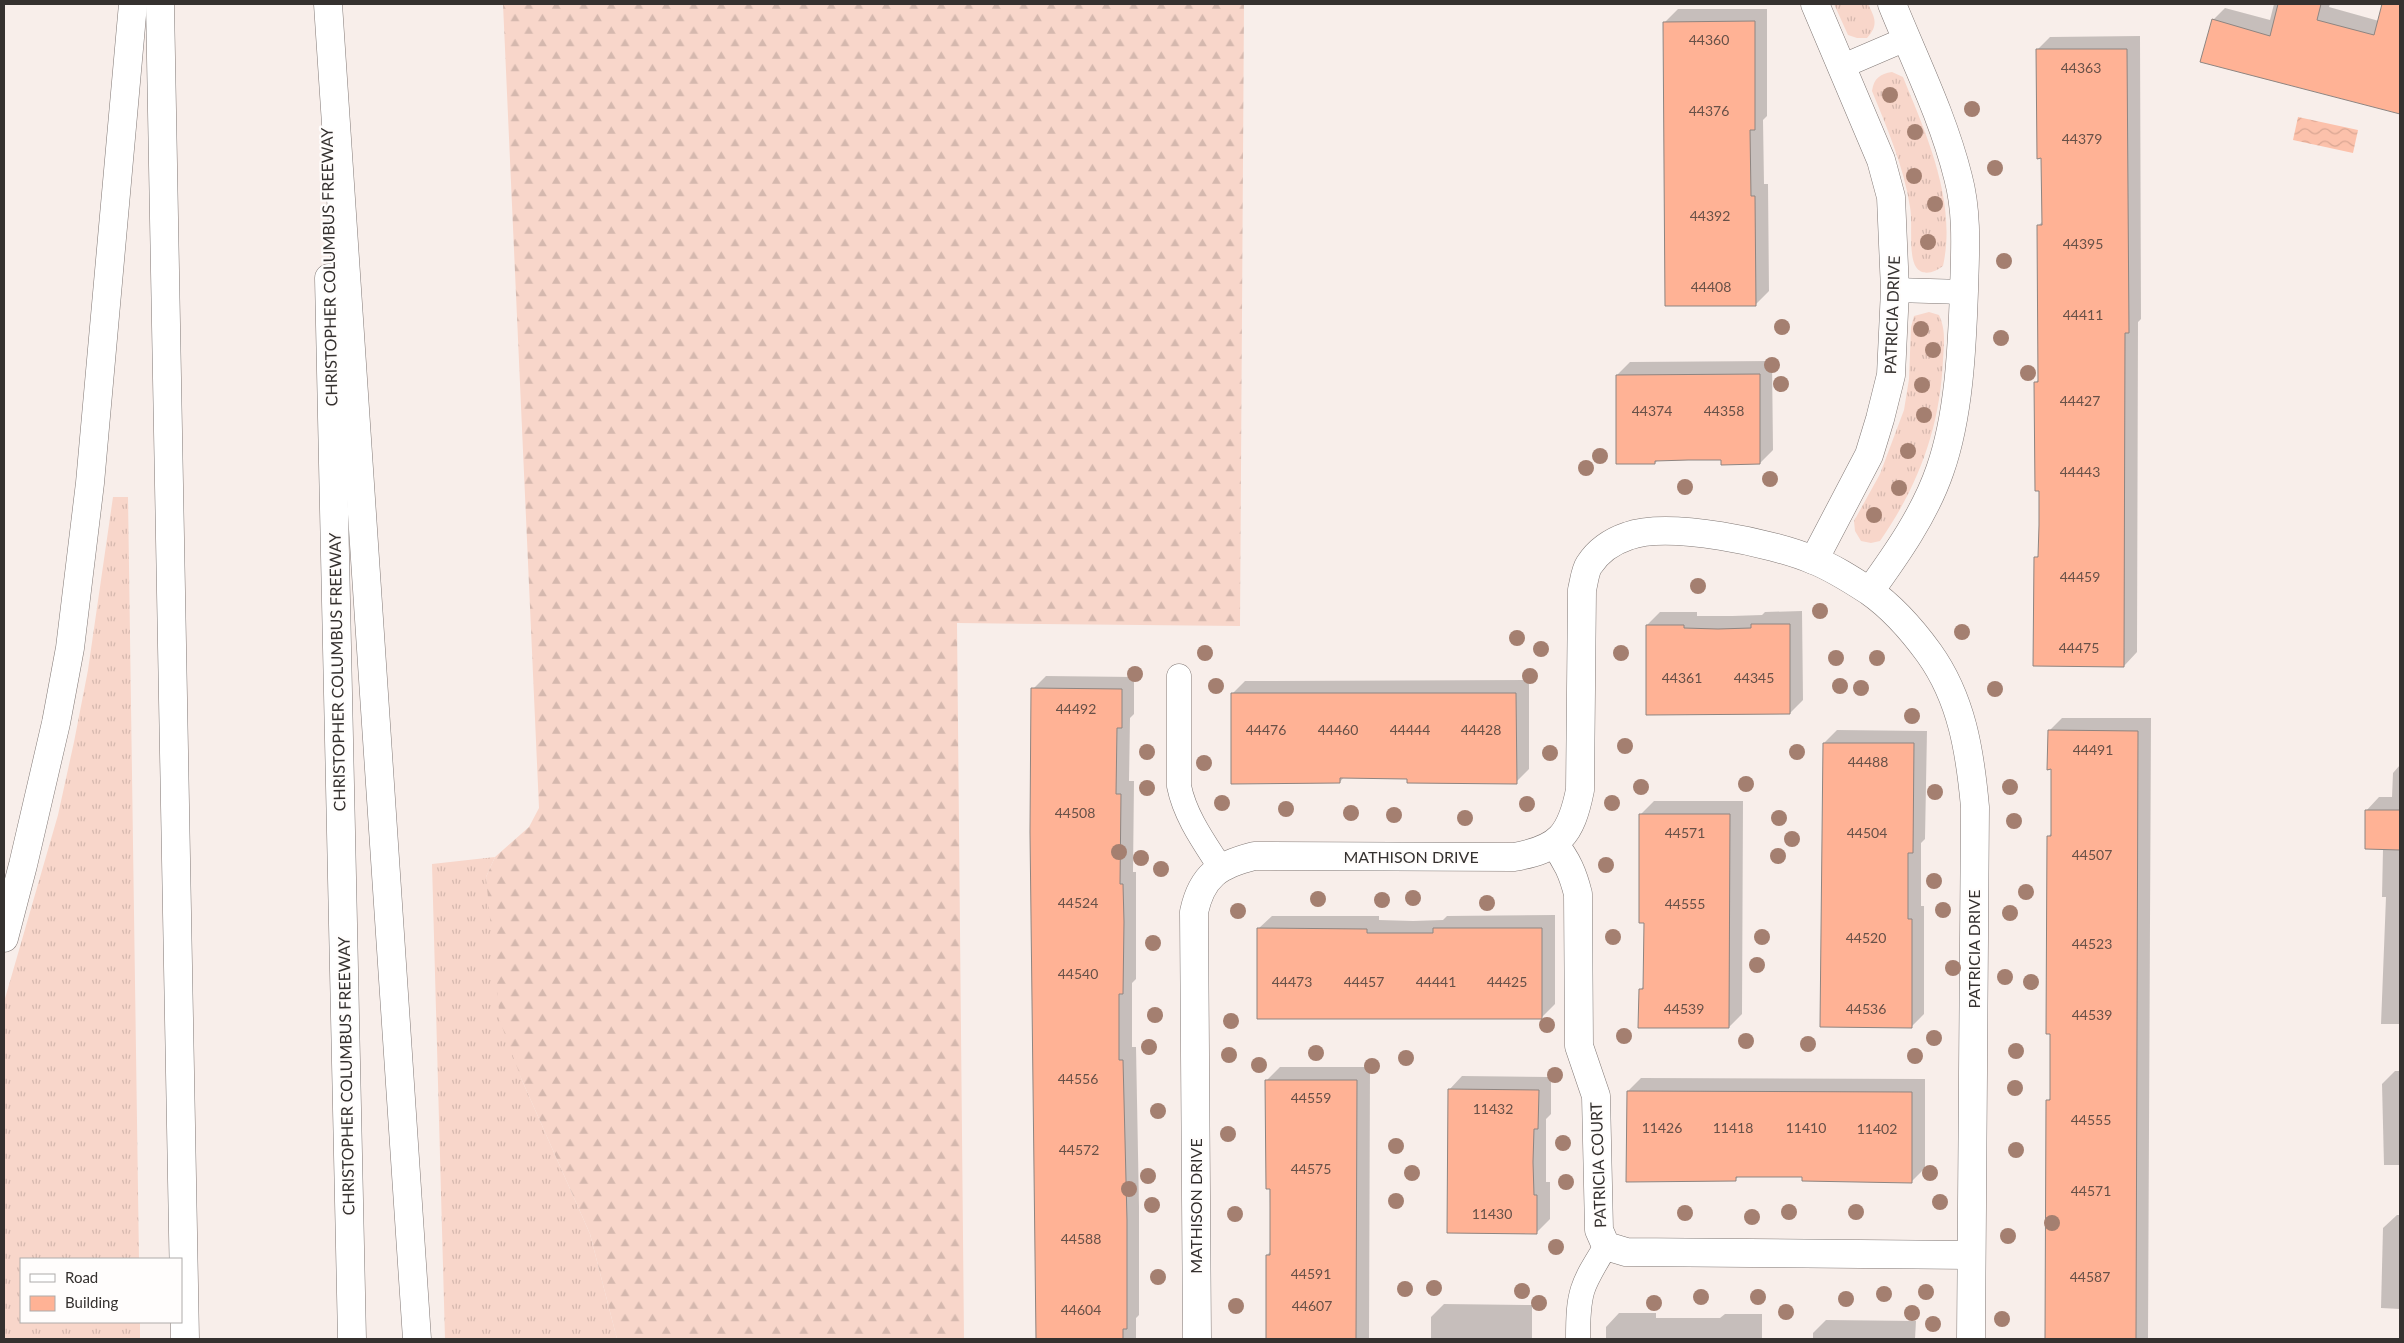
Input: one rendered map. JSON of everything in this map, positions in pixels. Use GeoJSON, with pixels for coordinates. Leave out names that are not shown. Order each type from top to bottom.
{"type":"FeatureCollection","features":[{"type":"Feature","properties":{"kind":"main road"},"geometry":{"type":"LineString","coordinates":[[4,938],[54,732],[70,648],[90,483],[133,4]]}},
{"type":"Feature","properties":{"kind":"main road"},"geometry":{"type":"LineString","coordinates":[[160,4],[185,1339]]}},
{"type":"Feature","properties":{"kind":"main road","name":"CHRISTOPHER COLUMBUS FREEWAY"},"geometry":{"type":"LineString","coordinates":[[323,4],[352,1339]]}},
{"type":"Feature","properties":{"kind":"main road"},"geometry":{"type":"LineString","coordinates":[[328,4],[417,1339]]}},
{"type":"Feature","properties":{"kind":"main road","name":"PATRICIA DRIVE"},"geometry":{"type":"LineString","coordinates":[[1815,4],[1843,66],[1881,160],[1890,197],[1895,290],[1891,375],[1880,419],[1869,455],[1814,560],[1870,591],[1897,615],[1930,654],[1953,695],[1964,728],[1971,761],[1975,807],[1971,1339]]}},
{"type":"Feature","properties":{"kind":"main road"},"geometry":{"type":"LineString","coordinates":[[1870,591],[1895,556],[1939,472],[1950,436],[1963,327],[1965,219],[1959,179],[1947,138],[1892,4]]}},
{"type":"Feature","properties":{"kind":"main road","name":"MATHISON DRIVE"},"geometry":{"type":"LineString","coordinates":[[1196,1339],[1194,912],[1198,894],[1207,879],[1220,868],[1235,861],[1254,856],[1514,857],[1537,853],[1554,844],[1568,828],[1576,812],[1580,790],[1582,590],[1588,565],[1606,546],[1614,542],[1629,535],[1658,531],[1749,540],[1814,560]]}},
{"type":"Feature","properties":{"kind":"main road","name":"PATRICIA COURT"},"geometry":{"type":"LineString","coordinates":[[1554,844],[1573,874],[1578,894],[1579,1046],[1596,1096],[1598,1230],[1606,1246],[1626,1252],[1971,1255]]}},
{"type":"Feature","properties":{"kind":"lane"},"geometry":{"type":"LineString","coordinates":[[1843,66],[1906,39]]}},
{"type":"Feature","properties":{"kind":"lane"},"geometry":{"type":"LineString","coordinates":[[1895,290],[1964,292]]}},
{"type":"Feature","properties":{"kind":"lane"},"geometry":{"type":"LineString","coordinates":[[1180,676],[1179,786],[1181,796],[1204,842],[1220,868]]}},
{"type":"Feature","properties":{"kind":"lane"},"geometry":{"type":"LineString","coordinates":[[1578,1339],[1578,1304],[1584,1282],[1606,1246]]}},
{"type":"Feature","properties":{"kind":"green space"},"geometry":{"type":"Polygon","coordinates":[[[503,4],[1244,4],[1240,626],[957,623],[964,1339],[617,1339],[590,1234],[521,1078],[500,1021],[486,877],[495,857],[529,827],[539,808],[503,4]]]}},
{"type":"Feature","properties":{"kind":"green space"},"geometry":{"type":"Polygon","coordinates":[[[1834,4],[1868,4],[1875,21],[1873,29],[1867,38],[1857,38],[1848,35],[1834,4]]]}},
{"type":"Feature","properties":{"kind":"green space"},"geometry":{"type":"Polygon","coordinates":[[[1892,72],[1903,77],[1930,146],[1943,194],[1946,242],[1943,266],[1926,273],[1919,270],[1914,262],[1911,247],[1911,213],[1904,177],[1872,91],[1878,77],[1892,72]]]}},
{"type":"Feature","properties":{"kind":"green space"},"geometry":{"type":"Polygon","coordinates":[[[1929,312],[1939,315],[1944,337],[1941,385],[1932,432],[1916,477],[1894,520],[1880,541],[1871,543],[1861,541],[1855,531],[1854,521],[1880,474],[1904,410],[1909,379],[1911,327],[1914,316],[1929,312]]]}},
{"type":"Feature","properties":{"kind":"green space"},"geometry":{"type":"Polygon","coordinates":[[[113,497],[128,497],[139,1258],[20,1258],[20,1323],[140,1323],[140,1339],[4,1339],[4,1002],[58,815],[88,670],[113,497]]]}},
{"type":"Feature","properties":{"kind":"green space"},"geometry":{"type":"Polygon","coordinates":[[[495,857],[486,877],[521,1078],[590,1234],[617,1339],[445,1339],[432,864],[495,857]]]}},
{"type":"Feature","properties":{"kind":"water"},"geometry":{"type":"Polygon","coordinates":[[[2298,117],[2358,130],[2353,153],[2293,140],[2298,117]]]}},
{"type":"Feature","properties":{"kind":"building"},"geometry":{"type":"Polygon","coordinates":[[[2278,4],[2321,4],[2317,20],[2374,35],[2382,4],[2400,4],[2400,114],[2200,62],[2212,19],[2270,36],[2278,4]]]}},
{"type":"Feature","properties":{"kind":"building"},"geometry":{"type":"Polygon","coordinates":[[[1755,21],[1755,130],[1750,130],[1751,196],[1755,196],[1756,306],[1665,306],[1663,22],[1755,21]]]}},
{"type":"Feature","properties":{"kind":"building"},"geometry":{"type":"Polygon","coordinates":[[[2036,49],[2127,49],[2129,333],[2125,333],[2124,667],[2033,666],[2034,557],[2038,557],[2039,525],[2039,491],[2035,491],[2034,382],[2038,382],[2037,225],[2042,225],[2041,158],[2037,159],[2036,49]]]}},
{"type":"Feature","properties":{"kind":"building"},"geometry":{"type":"Polygon","coordinates":[[[1760,374],[1760,464],[1721,465],[1721,460],[1688,460],[1655,461],[1655,464],[1616,464],[1616,375],[1760,374]]]}},
{"type":"Feature","properties":{"kind":"building"},"geometry":{"type":"Polygon","coordinates":[[[1751,624],[1790,624],[1790,714],[1646,715],[1646,625],[1684,625],[1684,628],[1718,629],[1751,628],[1751,624]]]}},
{"type":"Feature","properties":{"kind":"building"},"geometry":{"type":"Polygon","coordinates":[[[1031,688],[1122,689],[1122,728],[1117,728],[1116,794],[1121,794],[1120,884],[1123,884],[1124,922],[1123,994],[1119,994],[1119,1060],[1123,1060],[1127,1220],[1127,1329],[1123,1329],[1123,1339],[1036,1339],[1030,832],[1031,688]]]}},
{"type":"Feature","properties":{"kind":"building"},"geometry":{"type":"Polygon","coordinates":[[[1231,693],[1516,693],[1517,784],[1407,783],[1407,779],[1340,778],[1340,783],[1231,784],[1231,693]]]}},
{"type":"Feature","properties":{"kind":"building"},"geometry":{"type":"Polygon","coordinates":[[[2048,730],[2138,731],[2136,1339],[2045,1339],[2046,1100],[2050,1100],[2050,1034],[2046,1034],[2047,836],[2051,836],[2051,769],[2047,770],[2048,730]]]}},
{"type":"Feature","properties":{"kind":"building"},"geometry":{"type":"Polygon","coordinates":[[[1823,743],[1914,743],[1913,853],[1908,853],[1908,919],[1912,919],[1912,1028],[1820,1027],[1823,743]]]}},
{"type":"Feature","properties":{"kind":"building"},"geometry":{"type":"Polygon","coordinates":[[[2365,810],[2400,810],[2400,850],[2365,849],[2365,810]]]}},
{"type":"Feature","properties":{"kind":"building"},"geometry":{"type":"Polygon","coordinates":[[[1639,814],[1730,814],[1729,1028],[1638,1028],[1639,989],[1643,989],[1644,923],[1639,923],[1639,814]]]}},
{"type":"Feature","properties":{"kind":"building"},"geometry":{"type":"Polygon","coordinates":[[[1257,928],[1367,929],[1367,933],[1433,933],[1433,928],[1542,928],[1542,1019],[1257,1019],[1257,928]]]}},
{"type":"Feature","properties":{"kind":"building"},"geometry":{"type":"Polygon","coordinates":[[[1265,1080],[1357,1080],[1356,1339],[1266,1339],[1266,1255],[1270,1255],[1270,1189],[1266,1189],[1265,1080]]]}},
{"type":"Feature","properties":{"kind":"building"},"geometry":{"type":"Polygon","coordinates":[[[1448,1089],[1539,1090],[1538,1129],[1534,1129],[1533,1162],[1534,1195],[1537,1195],[1537,1234],[1447,1233],[1448,1089]]]}},
{"type":"Feature","properties":{"kind":"building"},"geometry":{"type":"Polygon","coordinates":[[[1627,1091],[1912,1092],[1912,1183],[1802,1181],[1802,1177],[1736,1177],[1736,1181],[1626,1182],[1627,1091]]]}}]}
